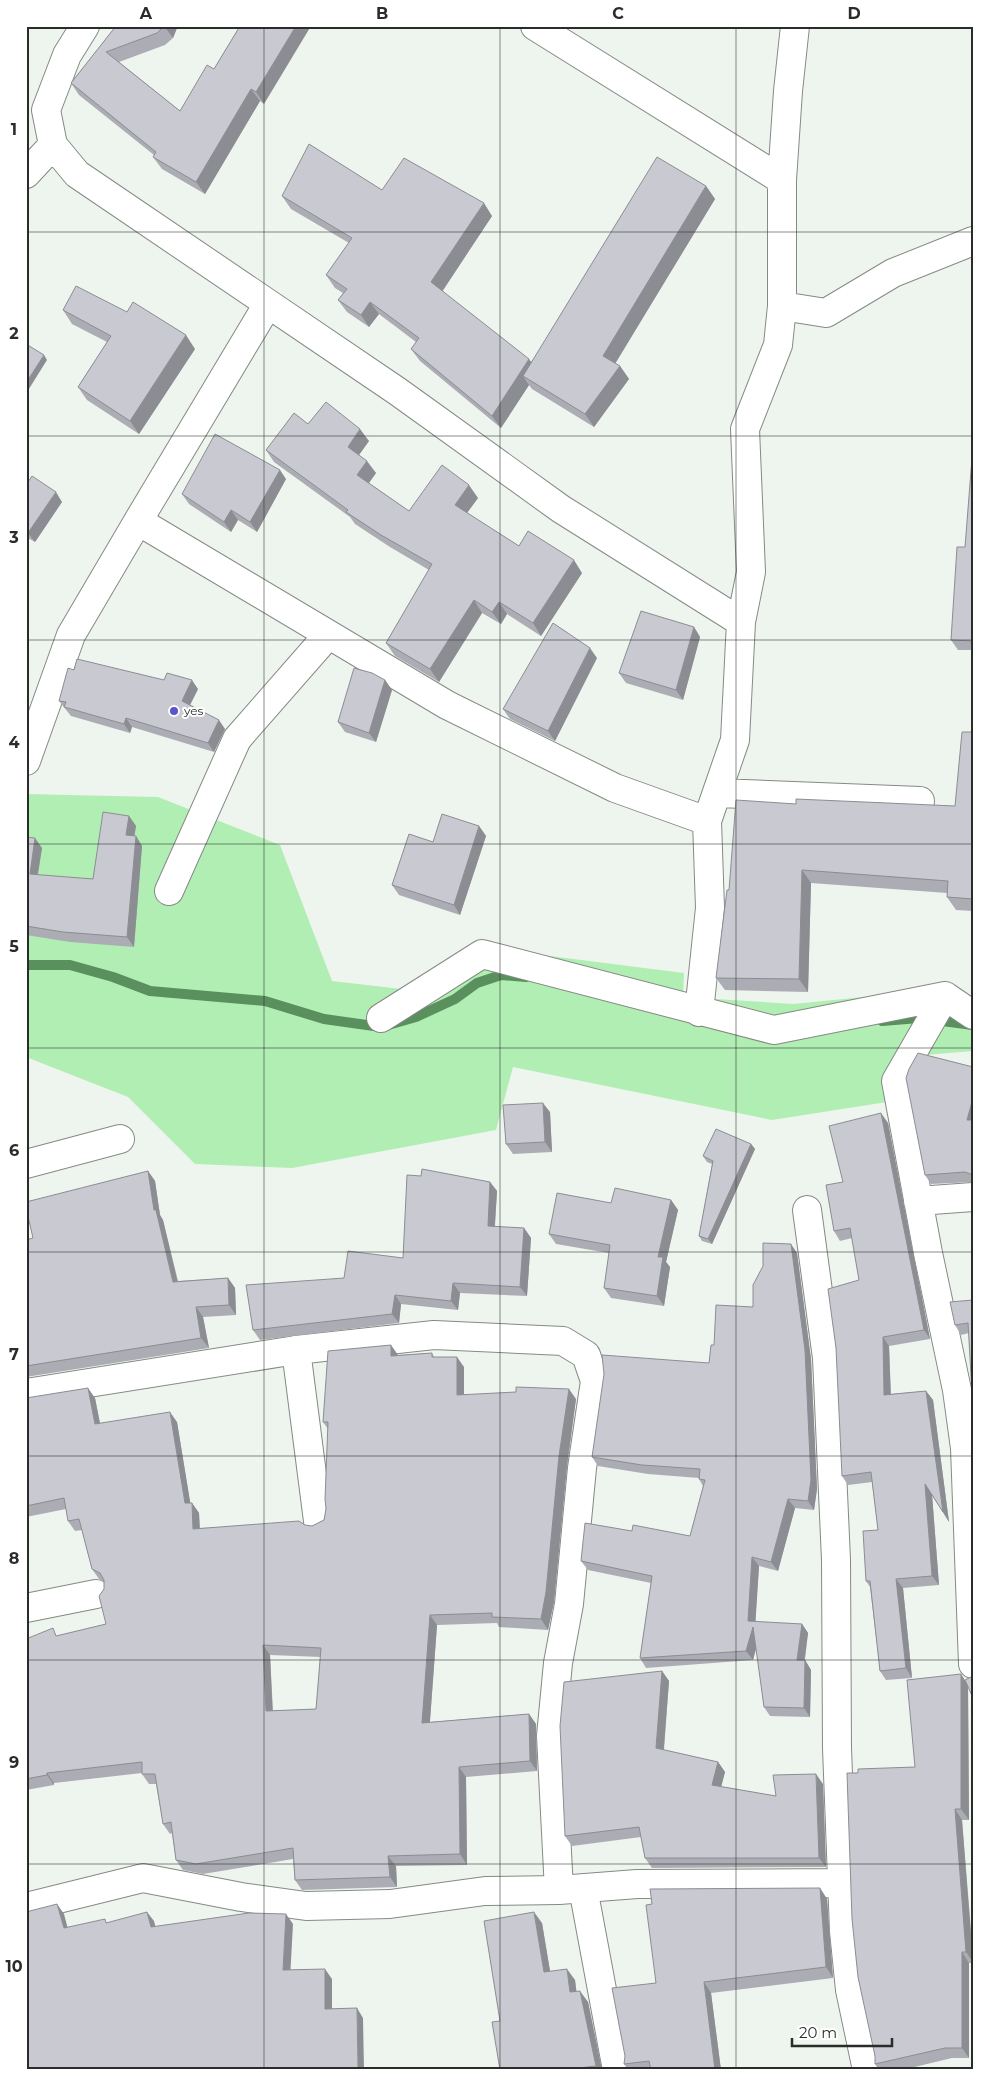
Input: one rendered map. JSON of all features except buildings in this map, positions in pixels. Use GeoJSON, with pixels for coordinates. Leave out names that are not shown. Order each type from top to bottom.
{"type":"FeatureCollection","features":[{"type":"Feature","properties":{"kind":"street"},"geometry":{"type":"LineString","coordinates":[[85,26],[36,108],[53,144],[77,174],[396,391],[561,509],[741,622]]}},
{"type":"Feature","properties":{"kind":"street"},"geometry":{"type":"LineString","coordinates":[[535,26],[782,180]]}},
{"type":"Feature","properties":{"kind":"street"},"geometry":{"type":"LineString","coordinates":[[699,1012],[710,908],[708,821],[735,740],[741,622],[751,572],[745,429],[778,345],[782,306],[782,180],[788,91],[795,26]]}},
{"type":"Feature","properties":{"kind":"street"},"geometry":{"type":"LineString","coordinates":[[26,174],[53,144]]}},
{"type":"Feature","properties":{"kind":"street"},"geometry":{"type":"LineString","coordinates":[[782,306],[826,313],[893,273],[973,241]]}},
{"type":"Feature","properties":{"kind":"street"},"geometry":{"type":"LineString","coordinates":[[26,761],[71,635],[268,304]]}},
{"type":"Feature","properties":{"kind":"street"},"geometry":{"type":"LineString","coordinates":[[138,520],[447,705],[615,788],[708,821]]}},
{"type":"Feature","properties":{"kind":"street"},"geometry":{"type":"LineString","coordinates":[[169,891],[237,739],[328,635]]}},
{"type":"Feature","properties":{"kind":"street"},"geometry":{"type":"LineString","coordinates":[[717,793],[920,801]]}},
{"type":"Feature","properties":{"kind":"street"},"geometry":{"type":"LineString","coordinates":[[381,1018],[482,954],[774,1030],[945,996],[973,1015]]}},
{"type":"Feature","properties":{"kind":"street"},"geometry":{"type":"LineString","coordinates":[[945,996],[896,1081],[918,1201],[969,1446],[973,1664]]}},
{"type":"Feature","properties":{"kind":"street"},"geometry":{"type":"LineString","coordinates":[[26,1164],[120,1139]]}},
{"type":"Feature","properties":{"kind":"street"},"geometry":{"type":"LineString","coordinates":[[918,1201],[973,1197]]}},
{"type":"Feature","properties":{"kind":"street"},"geometry":{"type":"LineString","coordinates":[[806,1210],[827,1358],[836,1560],[837,1748],[850,1990],[867,2070]]}},
{"type":"Feature","properties":{"kind":"street"},"geometry":{"type":"LineString","coordinates":[[26,1393],[296,1350],[434,1335],[563,1341],[586,1355],[595,1381],[582,1468],[569,1604],[558,1663],[551,1736],[571,1889],[617,2070]]}},
{"type":"Feature","properties":{"kind":"street"},"geometry":{"type":"LineString","coordinates":[[296,1350],[318,1521]]}},
{"type":"Feature","properties":{"kind":"street"},"geometry":{"type":"LineString","coordinates":[[26,1608],[96,1594]]}},
{"type":"Feature","properties":{"kind":"street"},"geometry":{"type":"LineString","coordinates":[[26,1908],[143,1878],[241,1897],[306,1906],[390,1904],[485,1892],[571,1889],[636,1884],[843,1884]]}},
{"type":"Feature","properties":{"kind":"green space"},"geometry":{"type":"Polygon","coordinates":[[[26,794],[158,797],[280,845],[332,981],[436,993],[495,949],[684,973],[683,997],[794,1004],[903,993],[973,1014],[973,1051],[913,1056],[887,1102],[772,1120],[513,1067],[496,1130],[292,1168],[195,1164],[128,1097],[26,1057],[26,794]]]}},
{"type":"Feature","properties":{"kind":"waterway"},"geometry":{"type":"LineString","coordinates":[[26,965],[70,965],[113,977],[150,991],[265,1001],[324,1019],[381,1027],[416,1017],[455,999],[477,983],[501,975],[526,977]]}},
{"type":"Feature","properties":{"kind":"waterway"},"geometry":{"type":"LineString","coordinates":[[882,1021],[919,1018],[973,1025]]}},
{"type":"Feature","properties":{"kind":"place","name":"yes"},"geometry":{"type":"Point","coordinates":[174,711]}}]}
